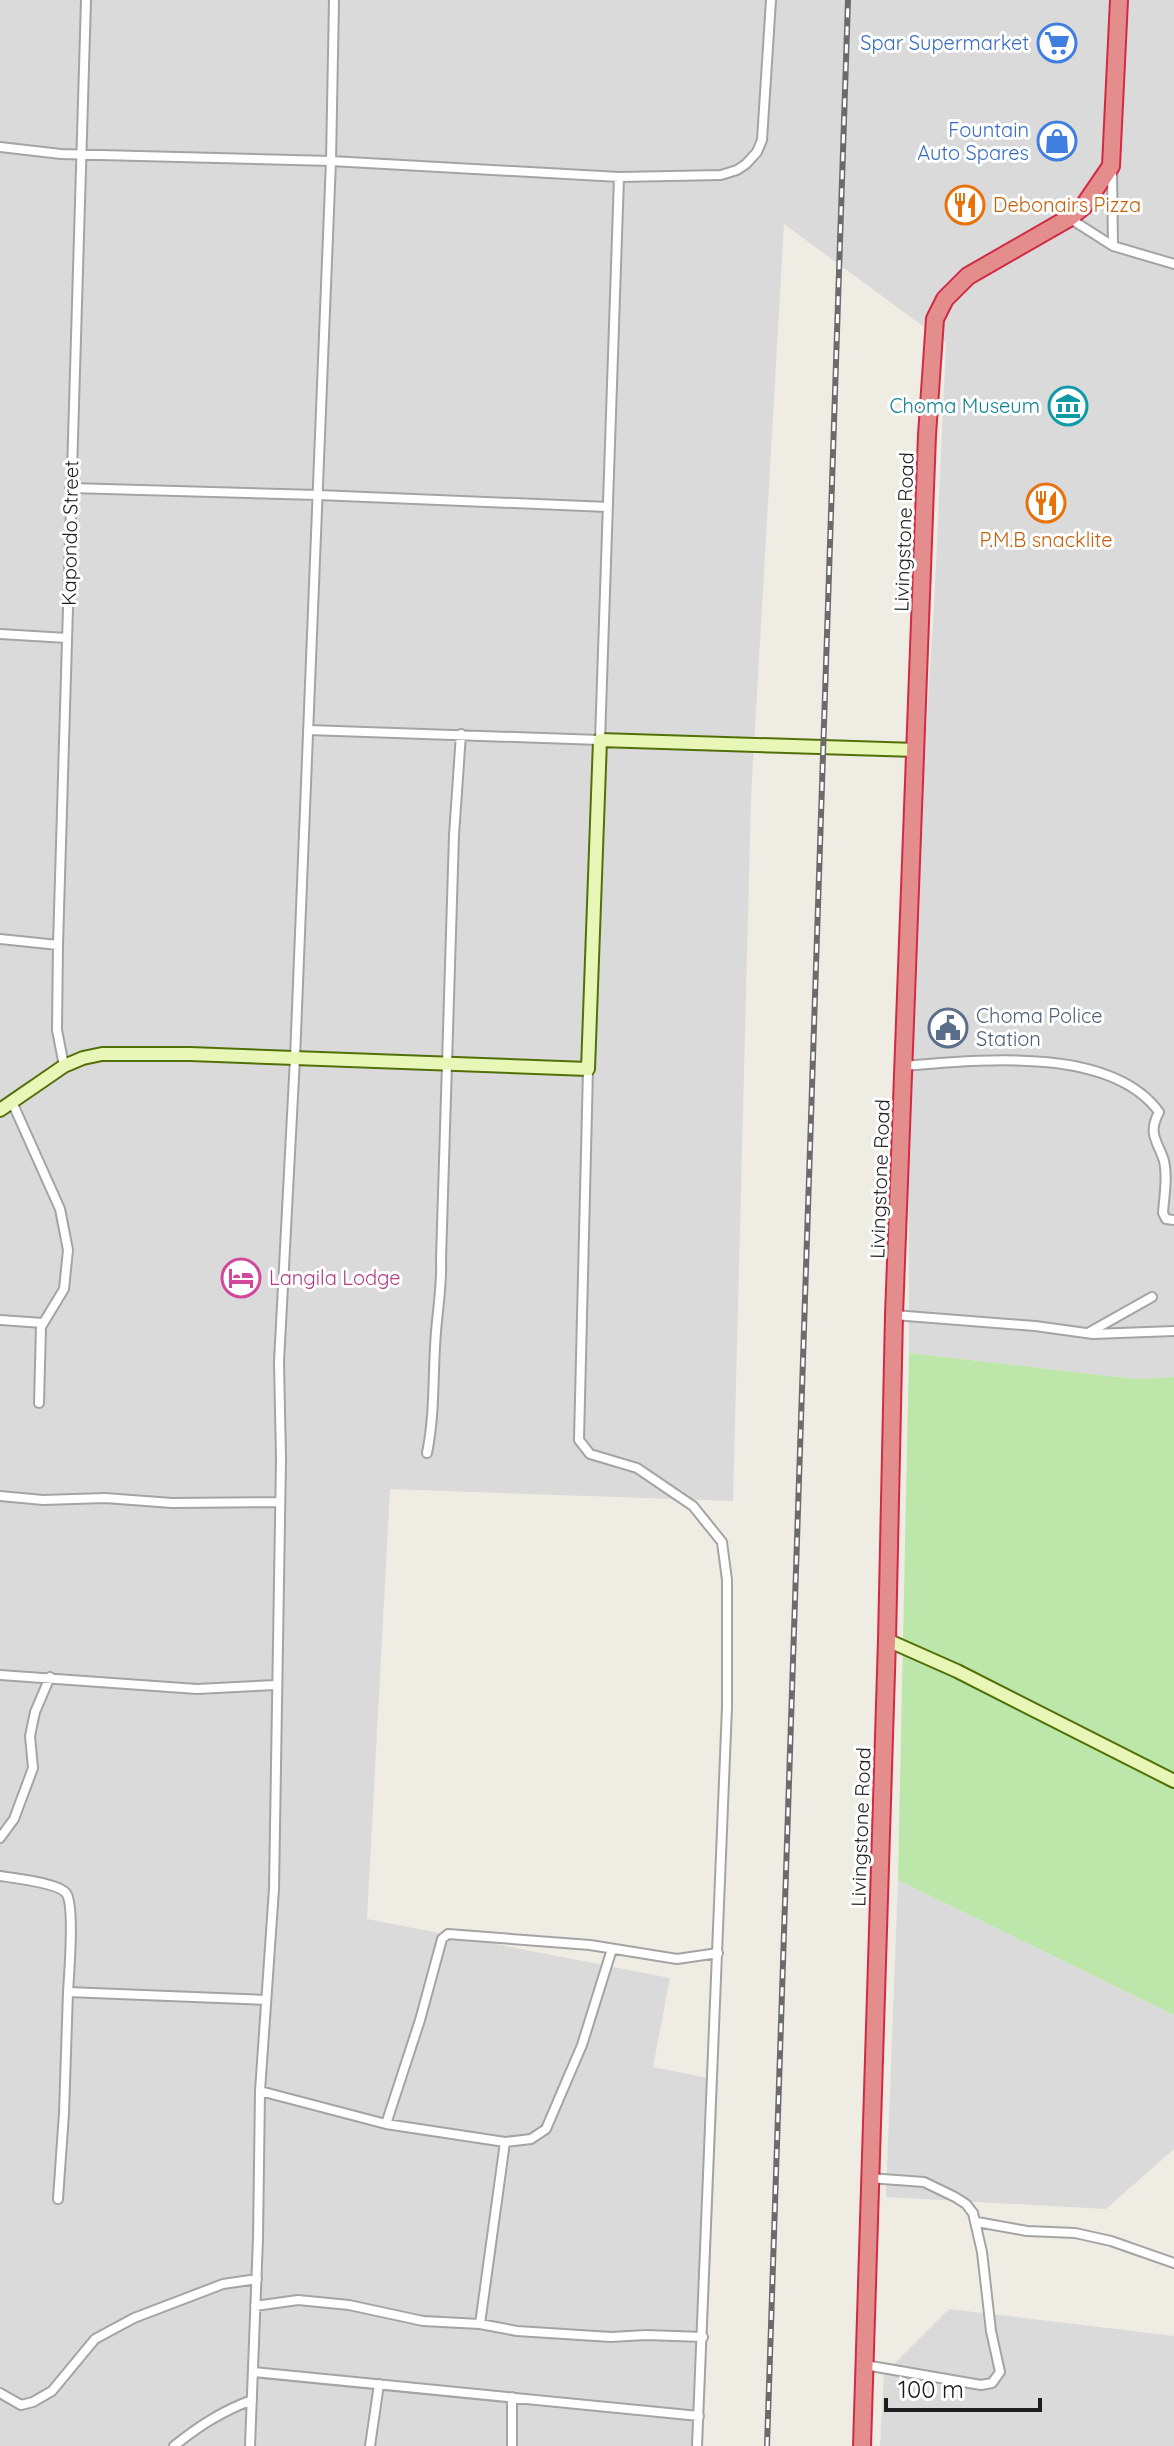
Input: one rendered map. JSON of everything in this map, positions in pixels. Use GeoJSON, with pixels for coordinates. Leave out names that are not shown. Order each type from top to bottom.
{"type":"FeatureCollection","features":[{"type":"Feature","properties":{"kind":"highway"},"geometry":{"type":"LineString","coordinates":[[1111,166],[1119,0]]}},
{"type":"Feature","properties":{"kind":"highway","name":"Livingstone Road"},"geometry":{"type":"LineString","coordinates":[[862,2446],[894,1315],[927,435],[935,319],[945,299],[968,276],[1083,207],[1111,166]]}},
{"type":"Feature","properties":{"kind":"street","name":"Kapondo Street"},"geometry":{"type":"LineString","coordinates":[[64,1066],[57,1030],[58,945],[86,0]]}},
{"type":"Feature","properties":{"kind":"street"},"geometry":{"type":"LineString","coordinates":[[250,2446],[260,2091],[274,1889],[281,1459],[279,1362],[318,495],[334,0]]}},
{"type":"Feature","properties":{"kind":"street"},"geometry":{"type":"LineString","coordinates":[[0,147],[82,155],[331,161],[619,177],[721,175],[737,170],[757,152],[762,140],[771,0]]}},
{"type":"Feature","properties":{"kind":"street"},"geometry":{"type":"LineString","coordinates":[[1111,166],[1113,246]]}},
{"type":"Feature","properties":{"kind":"street"},"geometry":{"type":"LineString","coordinates":[[619,177],[588,1069],[579,1440],[590,1454],[637,1468],[693,1506],[722,1542],[727,1580],[727,1707],[697,2446]]}},
{"type":"Feature","properties":{"kind":"street"},"geometry":{"type":"LineString","coordinates":[[1069,218],[1113,246],[1174,264]]}},
{"type":"Feature","properties":{"kind":"street"},"geometry":{"type":"LineString","coordinates":[[70,488],[608,507]]}},
{"type":"Feature","properties":{"kind":"street"},"geometry":{"type":"LineString","coordinates":[[0,634],[67,638]]}},
{"type":"Feature","properties":{"kind":"street"},"geometry":{"type":"LineString","coordinates":[[308,730],[916,750]]}},
{"type":"Feature","properties":{"kind":"street"},"geometry":{"type":"LineString","coordinates":[[427,1453],[442,1291],[454,835],[461,734]]}},
{"type":"Feature","properties":{"kind":"street"},"geometry":{"type":"LineString","coordinates":[[0,939],[58,945]]}},
{"type":"Feature","properties":{"kind":"street"},"geometry":{"type":"LineString","coordinates":[[39,1403],[41,1327],[64,1289],[68,1250],[60,1209],[6,1106],[64,1066],[102,1054],[190,1054],[588,1069]]}},
{"type":"Feature","properties":{"kind":"street"},"geometry":{"type":"LineString","coordinates":[[904,1066],[1000,1061],[1048,1063],[1114,1077],[1151,1102],[1159,1112],[1154,1122],[1155,1144],[1164,1162],[1163,1213],[1166,1219],[1174,1220]]}},
{"type":"Feature","properties":{"kind":"street"},"geometry":{"type":"LineString","coordinates":[[1087,1333],[1152,1297]]}},
{"type":"Feature","properties":{"kind":"street"},"geometry":{"type":"LineString","coordinates":[[894,1315],[1087,1333],[1174,1331]]}},
{"type":"Feature","properties":{"kind":"street"},"geometry":{"type":"LineString","coordinates":[[0,1320],[43,1323]]}},
{"type":"Feature","properties":{"kind":"street"},"geometry":{"type":"LineString","coordinates":[[0,1496],[172,1503],[280,1502]]}},
{"type":"Feature","properties":{"kind":"street"},"geometry":{"type":"LineString","coordinates":[[887,1640],[957,1671],[1174,1781]]}},
{"type":"Feature","properties":{"kind":"street"},"geometry":{"type":"LineString","coordinates":[[0,1675],[197,1689],[276,1685]]}},
{"type":"Feature","properties":{"kind":"street"},"geometry":{"type":"LineString","coordinates":[[0,1838],[14,1819],[33,1768],[30,1736],[35,1712],[50,1677]]}},
{"type":"Feature","properties":{"kind":"street"},"geometry":{"type":"LineString","coordinates":[[0,1876],[55,1887],[68,1896],[71,1932],[58,2199]]}},
{"type":"Feature","properties":{"kind":"street"},"geometry":{"type":"LineString","coordinates":[[386,2124],[420,2020],[442,1939],[448,1934],[590,1945],[677,1959],[718,1953]]}},
{"type":"Feature","properties":{"kind":"street"},"geometry":{"type":"LineString","coordinates":[[260,2091],[386,2124],[505,2142],[531,2139],[546,2129],[582,2045],[612,1949]]}},
{"type":"Feature","properties":{"kind":"street"},"geometry":{"type":"LineString","coordinates":[[68,1992],[266,2000]]}},
{"type":"Feature","properties":{"kind":"street"},"geometry":{"type":"LineString","coordinates":[[480,2324],[505,2142]]}},
{"type":"Feature","properties":{"kind":"street"},"geometry":{"type":"LineString","coordinates":[[865,2365],[981,2385],[992,2383],[1000,2372],[992,2341],[977,2222],[966,2204],[924,2182],[869,2178]]}},
{"type":"Feature","properties":{"kind":"street"},"geometry":{"type":"LineString","coordinates":[[977,2222],[1027,2231],[1075,2233],[1111,2241],[1174,2263]]}},
{"type":"Feature","properties":{"kind":"street"},"geometry":{"type":"LineString","coordinates":[[0,2393],[21,2405],[33,2402],[52,2391],[95,2339],[134,2318],[223,2284],[257,2279]]}},
{"type":"Feature","properties":{"kind":"street"},"geometry":{"type":"LineString","coordinates":[[255,2306],[298,2300],[349,2305],[423,2321],[480,2324],[517,2331],[611,2337],[703,2337]]}},
{"type":"Feature","properties":{"kind":"street"},"geometry":{"type":"LineString","coordinates":[[253,2372],[699,2416]]}},
{"type":"Feature","properties":{"kind":"street"},"geometry":{"type":"LineString","coordinates":[[370,2446],[379,2384]]}},
{"type":"Feature","properties":{"kind":"street"},"geometry":{"type":"LineString","coordinates":[[512,2397],[512,2446]]}},
{"type":"Feature","properties":{"kind":"street"},"geometry":{"type":"LineString","coordinates":[[174,2446],[224,2410],[252,2400]]}},
{"type":"Feature","properties":{"kind":"shaded area"},"geometry":{"type":"Polygon","coordinates":[[[0,0],[1174,0],[1174,1377],[1137,1379],[909,1353],[908,998],[934,608],[946,343],[784,224],[751,798],[733,1501],[390,1489],[367,1919],[670,1978],[653,2067],[718,2080],[703,2446],[0,2446],[0,0]]]}},
{"type":"Feature","properties":{"kind":"shaded area"},"geometry":{"type":"Polygon","coordinates":[[[898,1880],[1174,2015],[1174,2149],[1106,2209],[886,2197],[898,1880]]]}},
{"type":"Feature","properties":{"kind":"shaded area"},"geometry":{"type":"Polygon","coordinates":[[[949,2309],[1174,2336],[1174,2446],[880,2446],[884,2374],[949,2309]]]}},
{"type":"Feature","properties":{"kind":"green space"},"geometry":{"type":"Polygon","coordinates":[[[909,1353],[1136,1379],[1174,1377],[1174,2015],[898,1880],[909,1353]]]}},
{"type":"Feature","properties":{"kind":"railway"},"geometry":{"type":"LineString","coordinates":[[767,2446],[848,0]]}},
{"type":"Feature","properties":{"kind":"place","name":"Spar Supermarket"},"geometry":{"type":"Point","coordinates":[1057,43]}},
{"type":"Feature","properties":{"kind":"place","name":"Fountain Auto Spares"},"geometry":{"type":"Point","coordinates":[1057,141]}},
{"type":"Feature","properties":{"kind":"place","name":"Debonairs Pizza"},"geometry":{"type":"Point","coordinates":[965,205]}},
{"type":"Feature","properties":{"kind":"place","name":"Choma Museum"},"geometry":{"type":"Point","coordinates":[1068,406]}},
{"type":"Feature","properties":{"kind":"place","name":"P.M.B snacklite"},"geometry":{"type":"Point","coordinates":[1046,503]}},
{"type":"Feature","properties":{"kind":"place","name":"Choma Police Station"},"geometry":{"type":"Point","coordinates":[948,1028]}},
{"type":"Feature","properties":{"kind":"place","name":"Langila Lodge"},"geometry":{"type":"Point","coordinates":[241,1278]}}]}
